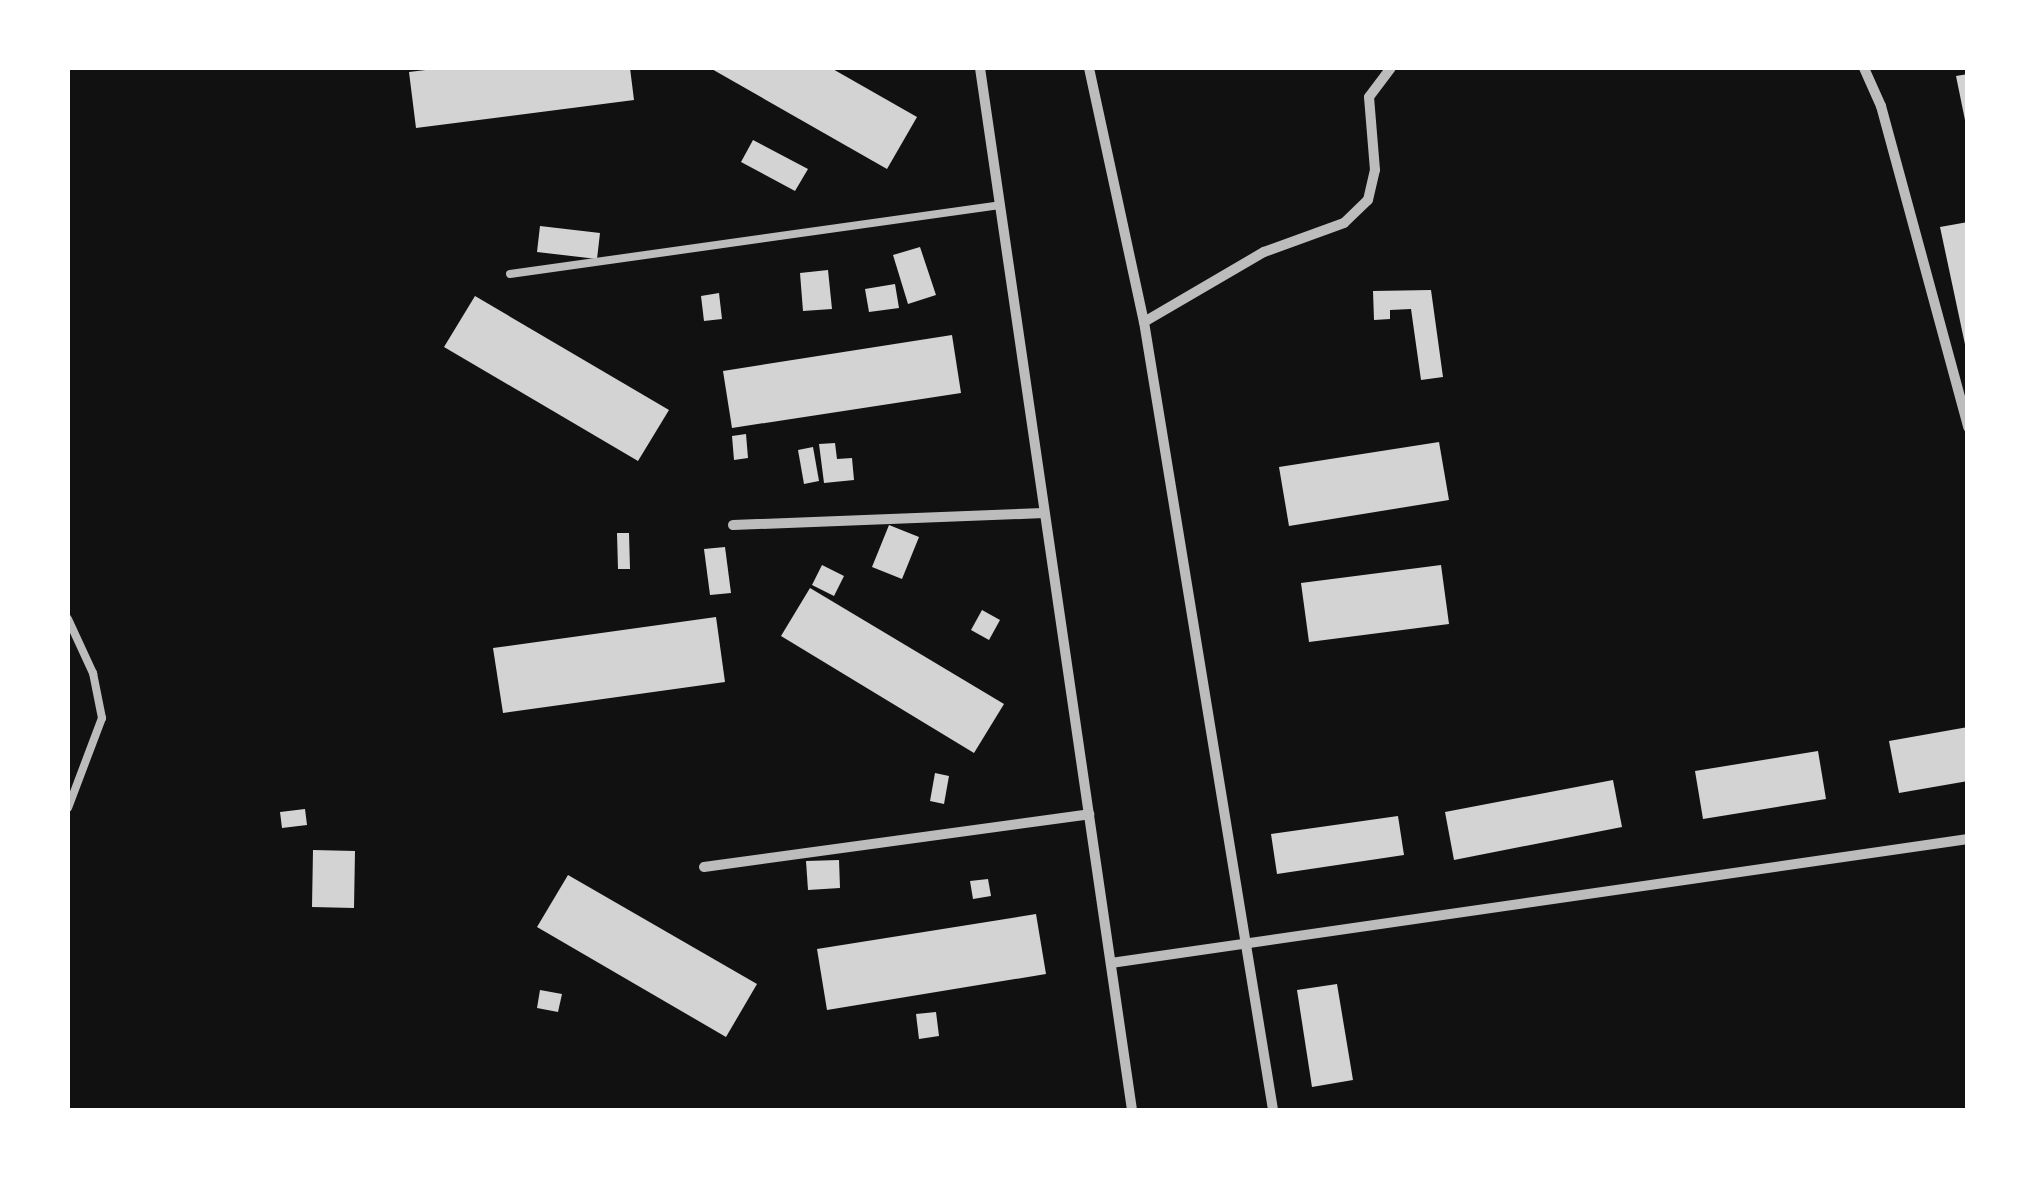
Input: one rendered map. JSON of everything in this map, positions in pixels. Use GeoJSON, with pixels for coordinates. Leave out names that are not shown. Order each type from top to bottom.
{"type":"FeatureCollection","features":[{"type":"Feature","properties":{"kind":"street"},"geometry":{"type":"LineString","coordinates":[[980,68],[1132,1110]]}},
{"type":"Feature","properties":{"kind":"street"},"geometry":{"type":"LineString","coordinates":[[1089,68],[1144,322],[1273,1110]]}},
{"type":"Feature","properties":{"kind":"street"},"geometry":{"type":"LineString","coordinates":[[1144,322],[1264,252],[1344,223],[1368,200],[1375,170],[1369,97],[1391,68]]}},
{"type":"Feature","properties":{"kind":"street"},"geometry":{"type":"LineString","coordinates":[[1864,68],[1881,106],[1968,427]]}},
{"type":"Feature","properties":{"kind":"street"},"geometry":{"type":"LineString","coordinates":[[733,525],[1044,513]]}},
{"type":"Feature","properties":{"kind":"street"},"geometry":{"type":"LineString","coordinates":[[704,867],[1089,814]]}},
{"type":"Feature","properties":{"kind":"street"},"geometry":{"type":"LineString","coordinates":[[1112,963],[1968,838]]}},
{"type":"Feature","properties":{"kind":"lane"},"geometry":{"type":"LineString","coordinates":[[510,274],[998,204]]}},
{"type":"Feature","properties":{"kind":"lane"},"geometry":{"type":"LineString","coordinates":[[68,619],[93,673],[102,718],[68,808]]}},
{"type":"Feature","properties":{"kind":"building"},"geometry":{"type":"Polygon","coordinates":[[[442,68],[630,68],[634,100],[416,128],[409,72],[442,68]]]}},
{"type":"Feature","properties":{"kind":"building"},"geometry":{"type":"Polygon","coordinates":[[[710,68],[831,68],[917,117],[887,169],[710,68]]]}},
{"type":"Feature","properties":{"kind":"building"},"geometry":{"type":"Polygon","coordinates":[[[1968,74],[1968,124],[1966,125],[1956,76],[1968,74]]]}},
{"type":"Feature","properties":{"kind":"building"},"geometry":{"type":"Polygon","coordinates":[[[753,140],[808,169],[795,191],[741,162],[753,140]]]}},
{"type":"Feature","properties":{"kind":"building"},"geometry":{"type":"Polygon","coordinates":[[[1968,222],[1968,349],[1966,349],[1940,227],[1968,222]]]}},
{"type":"Feature","properties":{"kind":"building"},"geometry":{"type":"Polygon","coordinates":[[[540,226],[600,233],[597,259],[537,252],[540,226]]]}},
{"type":"Feature","properties":{"kind":"building"},"geometry":{"type":"Polygon","coordinates":[[[920,247],[936,295],[908,304],[893,255],[920,247]]]}},
{"type":"Feature","properties":{"kind":"building"},"geometry":{"type":"Polygon","coordinates":[[[828,270],[832,309],[803,311],[800,273],[828,270]]]}},
{"type":"Feature","properties":{"kind":"building"},"geometry":{"type":"Polygon","coordinates":[[[895,284],[899,308],[869,312],[865,289],[895,284]]]}},
{"type":"Feature","properties":{"kind":"building"},"geometry":{"type":"Polygon","coordinates":[[[1431,290],[1443,377],[1421,380],[1411,309],[1390,310],[1390,319],[1374,320],[1373,291],[1431,290]]]}},
{"type":"Feature","properties":{"kind":"building"},"geometry":{"type":"Polygon","coordinates":[[[719,293],[722,319],[704,321],[701,296],[719,293]]]}},
{"type":"Feature","properties":{"kind":"building"},"geometry":{"type":"Polygon","coordinates":[[[475,296],[669,410],[638,461],[444,347],[475,296]]]}},
{"type":"Feature","properties":{"kind":"building"},"geometry":{"type":"Polygon","coordinates":[[[952,335],[961,393],[732,428],[723,371],[952,335]]]}},
{"type":"Feature","properties":{"kind":"building"},"geometry":{"type":"Polygon","coordinates":[[[746,434],[748,458],[734,460],[732,436],[746,434]]]}},
{"type":"Feature","properties":{"kind":"building"},"geometry":{"type":"Polygon","coordinates":[[[1439,442],[1449,500],[1289,526],[1279,467],[1439,442]]]}},
{"type":"Feature","properties":{"kind":"building"},"geometry":{"type":"Polygon","coordinates":[[[835,443],[837,459],[852,458],[854,480],[824,483],[819,444],[835,443]]]}},
{"type":"Feature","properties":{"kind":"building"},"geometry":{"type":"Polygon","coordinates":[[[813,447],[819,481],[804,484],[798,450],[813,447]]]}},
{"type":"Feature","properties":{"kind":"building"},"geometry":{"type":"Polygon","coordinates":[[[889,525],[919,537],[902,579],[872,567],[889,525]]]}},
{"type":"Feature","properties":{"kind":"building"},"geometry":{"type":"Polygon","coordinates":[[[617,533],[629,533],[630,569],[618,569],[617,533]]]}},
{"type":"Feature","properties":{"kind":"building"},"geometry":{"type":"Polygon","coordinates":[[[725,547],[731,593],[710,595],[704,549],[725,547]]]}},
{"type":"Feature","properties":{"kind":"building"},"geometry":{"type":"Polygon","coordinates":[[[822,565],[844,576],[834,596],[812,585],[822,565]]]}},
{"type":"Feature","properties":{"kind":"building"},"geometry":{"type":"Polygon","coordinates":[[[1441,565],[1449,624],[1309,642],[1301,583],[1441,565]]]}},
{"type":"Feature","properties":{"kind":"building"},"geometry":{"type":"Polygon","coordinates":[[[810,588],[1004,704],[974,753],[781,636],[810,588]]]}},
{"type":"Feature","properties":{"kind":"building"},"geometry":{"type":"Polygon","coordinates":[[[982,610],[1000,620],[989,640],[971,630],[982,610]]]}},
{"type":"Feature","properties":{"kind":"building"},"geometry":{"type":"Polygon","coordinates":[[[716,617],[725,682],[503,713],[493,648],[716,617]]]}},
{"type":"Feature","properties":{"kind":"building"},"geometry":{"type":"Polygon","coordinates":[[[1968,727],[1968,781],[1899,793],[1889,741],[1968,727]]]}},
{"type":"Feature","properties":{"kind":"building"},"geometry":{"type":"Polygon","coordinates":[[[1818,751],[1826,799],[1703,819],[1695,771],[1818,751]]]}},
{"type":"Feature","properties":{"kind":"building"},"geometry":{"type":"Polygon","coordinates":[[[935,773],[949,776],[944,804],[930,801],[935,773]]]}},
{"type":"Feature","properties":{"kind":"building"},"geometry":{"type":"Polygon","coordinates":[[[1613,780],[1622,827],[1454,860],[1445,812],[1613,780]]]}},
{"type":"Feature","properties":{"kind":"building"},"geometry":{"type":"Polygon","coordinates":[[[305,809],[307,825],[282,828],[280,812],[305,809]]]}},
{"type":"Feature","properties":{"kind":"building"},"geometry":{"type":"Polygon","coordinates":[[[1398,816],[1404,855],[1277,874],[1271,834],[1398,816]]]}},
{"type":"Feature","properties":{"kind":"building"},"geometry":{"type":"Polygon","coordinates":[[[313,850],[355,851],[354,908],[312,907],[313,850]]]}},
{"type":"Feature","properties":{"kind":"building"},"geometry":{"type":"Polygon","coordinates":[[[839,860],[840,888],[808,890],[806,861],[839,860]]]}},
{"type":"Feature","properties":{"kind":"building"},"geometry":{"type":"Polygon","coordinates":[[[568,875],[757,984],[726,1037],[537,927],[568,875]]]}},
{"type":"Feature","properties":{"kind":"building"},"geometry":{"type":"Polygon","coordinates":[[[988,879],[991,896],[973,899],[970,881],[988,879]]]}},
{"type":"Feature","properties":{"kind":"building"},"geometry":{"type":"Polygon","coordinates":[[[1036,914],[1046,974],[827,1010],[817,949],[1036,914]]]}},
{"type":"Feature","properties":{"kind":"building"},"geometry":{"type":"Polygon","coordinates":[[[1337,984],[1353,1080],[1312,1087],[1297,990],[1337,984]]]}},
{"type":"Feature","properties":{"kind":"building"},"geometry":{"type":"Polygon","coordinates":[[[540,990],[562,994],[558,1012],[537,1008],[540,990]]]}},
{"type":"Feature","properties":{"kind":"building"},"geometry":{"type":"Polygon","coordinates":[[[936,1012],[939,1036],[919,1039],[916,1014],[936,1012]]]}}]}
